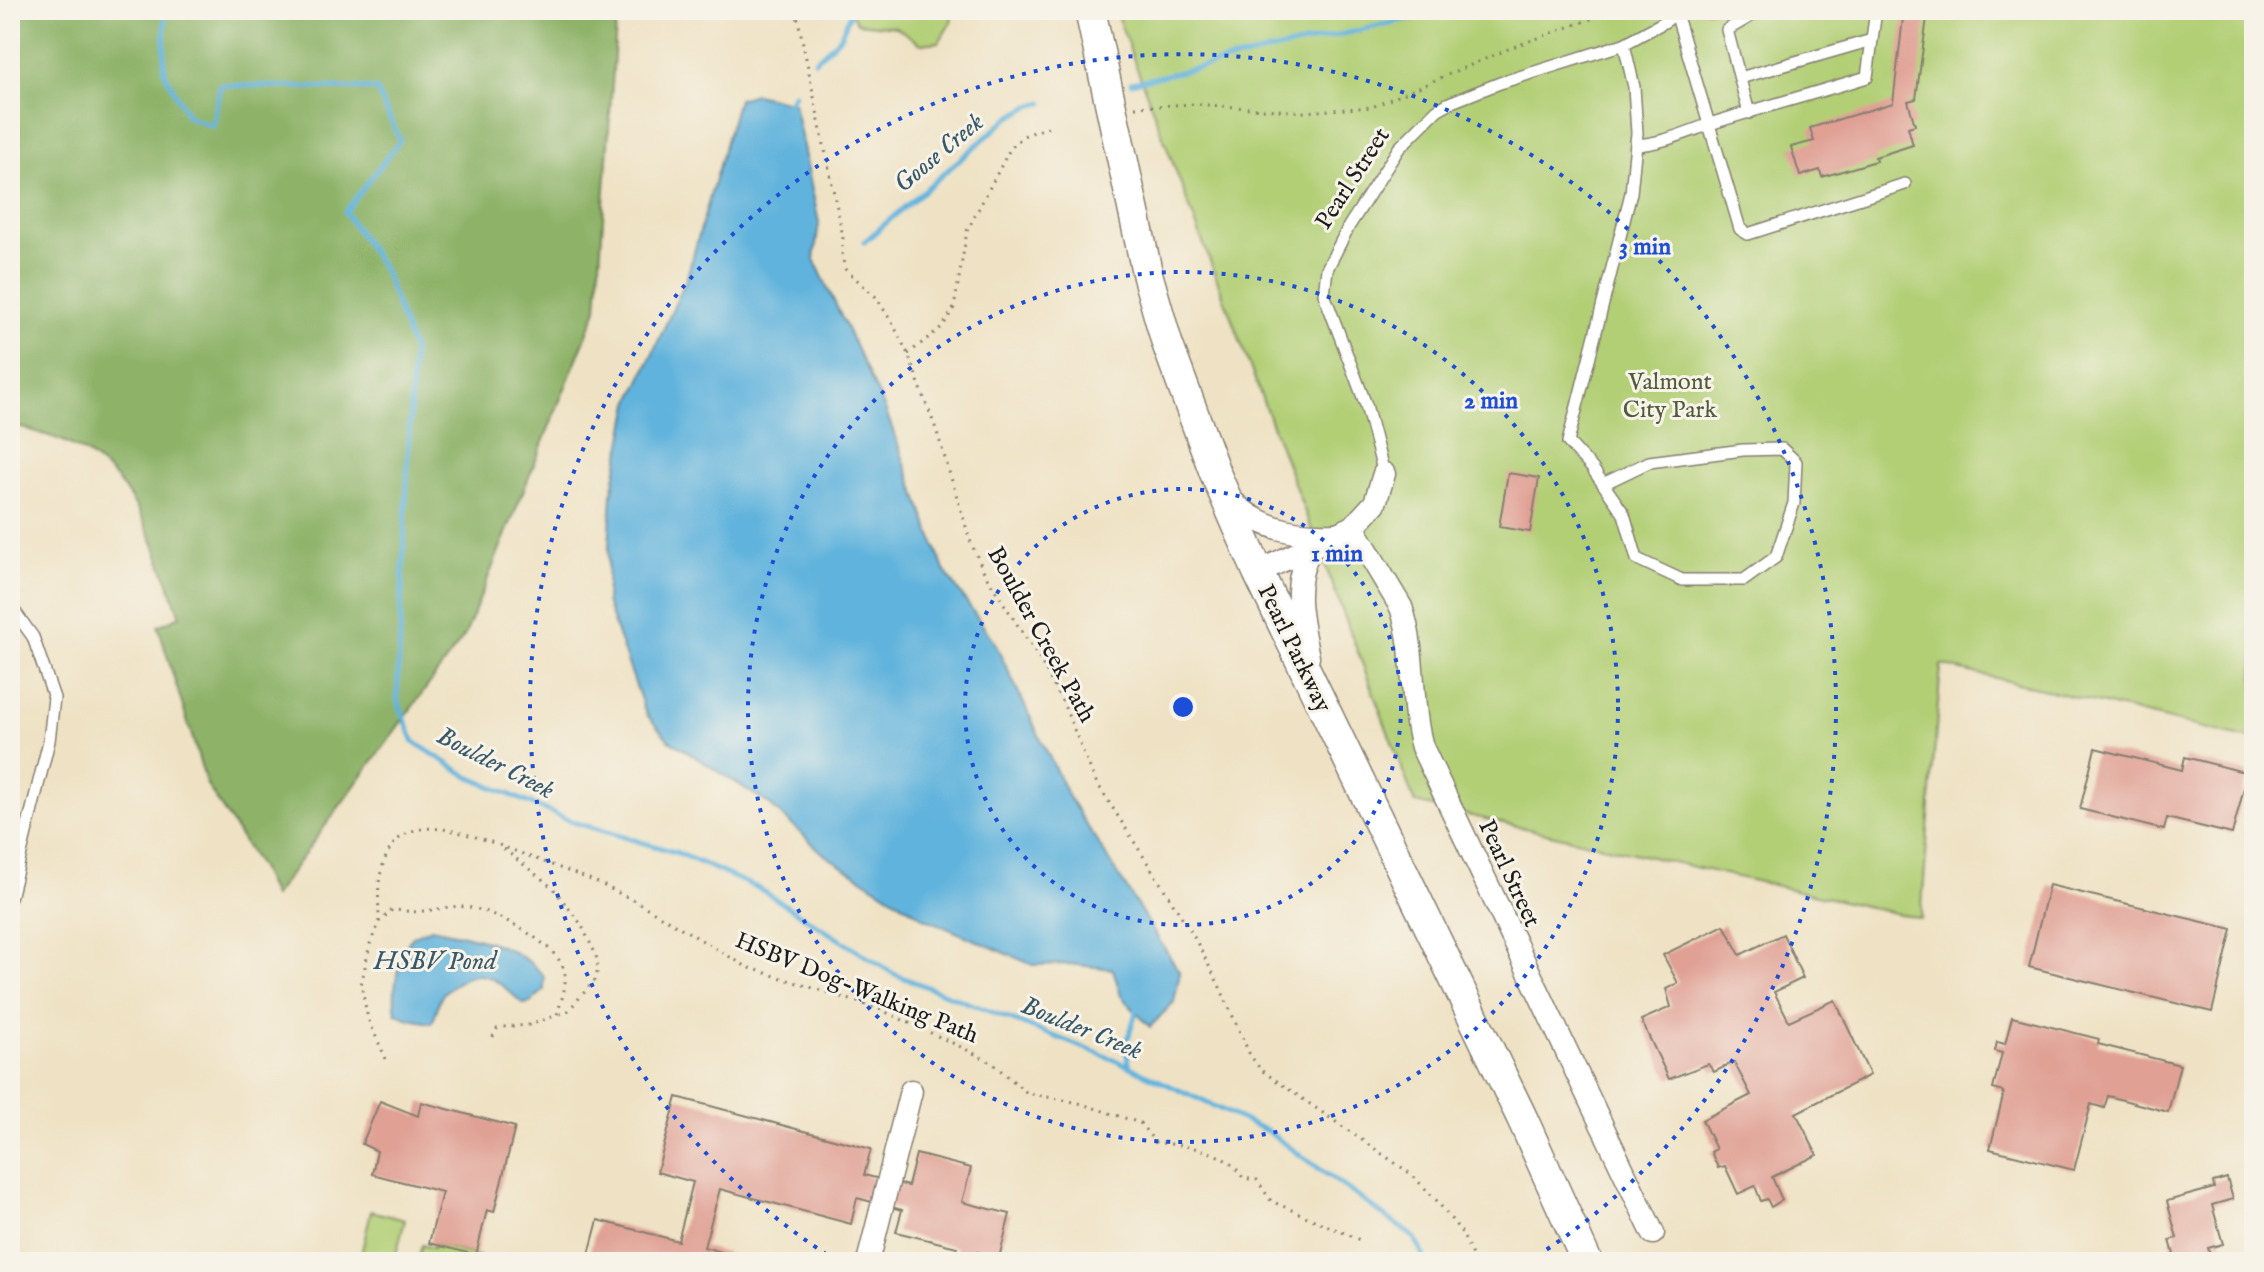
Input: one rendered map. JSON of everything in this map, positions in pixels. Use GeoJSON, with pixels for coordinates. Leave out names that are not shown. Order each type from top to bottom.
{"type":"FeatureCollection","features":[{"type":"Feature","properties":{"kind":"main road","name":"Pearl Parkway"},"geometry":{"type":"LineString","coordinates":[[1090,10],[1152,290],[1176,369],[1222,490],[1258,572],[1522,1118],[1585,1260]]}},
{"type":"Feature","properties":{"kind":"street","name":"Pearl Street"},"geometry":{"type":"LineString","coordinates":[[1258,572],[1347,531],[1375,503],[1384,474]]}},
{"type":"Feature","properties":{"kind":"street"},"geometry":{"type":"LineString","coordinates":[[1222,490],[1243,512],[1268,526],[1313,534],[1347,531]]}},
{"type":"Feature","properties":{"kind":"street","name":"Pearl Street"},"geometry":{"type":"LineString","coordinates":[[1347,531],[1401,607],[1410,644],[1413,709],[1422,747],[1653,1233]]}},
{"type":"Feature","properties":{"kind":"street"},"geometry":{"type":"LineString","coordinates":[[1311,548],[1302,569],[1297,596],[1314,689]]}},
{"type":"Feature","properties":{"kind":"street"},"geometry":{"type":"LineString","coordinates":[[868,1262],[911,1091]]}},
{"type":"Feature","properties":{"kind":"lane"},"geometry":{"type":"LineString","coordinates":[[1749,113],[1727,30],[1761,10]]}},
{"type":"Feature","properties":{"kind":"lane"},"geometry":{"type":"LineString","coordinates":[[1636,145],[1683,135],[1709,124],[1867,77],[1876,10]]}},
{"type":"Feature","properties":{"kind":"lane"},"geometry":{"type":"LineString","coordinates":[[1678,11],[1740,229],[1748,234],[1905,184]]}},
{"type":"Feature","properties":{"kind":"lane","name":"Pearl Street"},"geometry":{"type":"LineString","coordinates":[[1384,474],[1366,405],[1324,294],[1327,269],[1342,238],[1399,148],[1437,110],[1449,103],[1500,83],[1624,44],[1678,11]]}},
{"type":"Feature","properties":{"kind":"lane"},"geometry":{"type":"LineString","coordinates":[[1740,78],[1872,40]]}},
{"type":"Feature","properties":{"kind":"lane"},"geometry":{"type":"LineString","coordinates":[[1603,484],[1649,462],[1743,450],[1782,449],[1796,462],[1794,503],[1776,557],[1744,580],[1682,580],[1637,559],[1624,514],[1568,442],[1631,193],[1636,145],[1634,87],[1624,44]]}},
{"type":"Feature","properties":{"kind":"lane"},"geometry":{"type":"LineString","coordinates":[[10,605],[33,637],[54,698],[49,741],[10,898]]}},
{"type":"Feature","properties":{"kind":"path","name":"Boulder Creek Path"},"geometry":{"type":"LineString","coordinates":[[796,10],[843,237],[845,269],[876,297],[908,354],[936,429],[971,543],[985,574],[1046,671],[1110,807],[1192,933],[1250,1055],[1261,1070],[1411,1174],[1462,1233],[1475,1262]]}},
{"type":"Feature","properties":{"kind":"path"},"geometry":{"type":"LineString","coordinates":[[1135,107],[1194,104],[1304,112],[1372,107],[1513,47],[1616,10]]}},
{"type":"Feature","properties":{"kind":"path"},"geometry":{"type":"LineString","coordinates":[[908,354],[943,326],[954,308],[967,231],[1010,149],[1023,136],[1048,127]]}},
{"type":"Feature","properties":{"kind":"path","name":"HSBV Dog-Walking Path"},"geometry":{"type":"LineString","coordinates":[[379,922],[381,873],[391,844],[411,832],[433,826],[459,832],[594,881],[637,902],[747,967],[879,1009],[991,1062],[1027,1093],[1046,1095],[1121,1116],[1140,1123],[1155,1142],[1193,1147],[1235,1163],[1243,1178],[1257,1180],[1271,1201],[1360,1240]]}},
{"type":"Feature","properties":{"kind":"path"},"geometry":{"type":"LineString","coordinates":[[490,1042],[497,1029],[530,1025],[568,1011],[595,980],[598,969],[596,955],[581,924],[553,888],[499,845]]}},
{"type":"Feature","properties":{"kind":"path"},"geometry":{"type":"LineString","coordinates":[[386,1059],[368,1019],[361,985],[370,944],[379,922],[392,910],[423,912],[438,907],[465,906],[488,911],[554,952],[565,976],[557,1015]]}},
{"type":"Feature","properties":{"kind":"green space"},"geometry":{"type":"Polygon","coordinates":[[[10,10],[617,10],[597,309],[465,635],[273,897],[260,868],[207,785],[158,626],[180,616],[140,515],[127,492],[110,472],[89,455],[63,441],[10,424],[10,10]]]}},
{"type":"Feature","properties":{"kind":"green space"},"geometry":{"type":"Polygon","coordinates":[[[850,10],[953,10],[951,22],[939,42],[921,44],[896,27],[857,23],[850,10]]]}},
{"type":"Feature","properties":{"kind":"green space","name":"Valmont City Park"},"geometry":{"type":"Polygon","coordinates":[[[1115,10],[2254,10],[2254,740],[1941,665],[1921,919],[1415,803],[1115,10]]]}},
{"type":"Feature","properties":{"kind":"green space"},"geometry":{"type":"Polygon","coordinates":[[[371,1211],[405,1220],[394,1262],[362,1262],[360,1259],[371,1211]]]}},
{"type":"Feature","properties":{"kind":"green space"},"geometry":{"type":"Polygon","coordinates":[[[435,1244],[481,1257],[480,1262],[417,1262],[422,1245],[433,1248],[435,1244]]]}},
{"type":"Feature","properties":{"kind":"water"},"geometry":{"type":"Polygon","coordinates":[[[755,94],[794,103],[819,223],[814,259],[885,409],[944,570],[995,643],[1067,794],[1180,973],[1174,1002],[1150,1027],[1121,996],[1113,969],[1069,964],[1033,965],[926,919],[825,855],[769,804],[669,740],[646,714],[606,602],[612,494],[630,403],[686,280],[738,99],[755,94]]]}},
{"type":"Feature","properties":{"kind":"water","name":"HSBV Pond"},"geometry":{"type":"Polygon","coordinates":[[[431,928],[508,949],[534,966],[544,977],[544,990],[530,1003],[523,1004],[493,979],[477,975],[454,984],[445,992],[431,1023],[396,1013],[396,984],[403,952],[413,937],[431,928]]]}},
{"type":"Feature","properties":{"kind":"building"},"geometry":{"type":"Polygon","coordinates":[[[1904,10],[1928,10],[1916,99],[1908,101],[1915,125],[1908,127],[1913,145],[1875,157],[1876,161],[1822,177],[1820,170],[1800,176],[1791,147],[1814,141],[1810,128],[1893,103],[1904,10]]]}},
{"type":"Feature","properties":{"kind":"building"},"geometry":{"type":"Polygon","coordinates":[[[1508,473],[1539,478],[1530,532],[1499,527],[1508,473]]]}},
{"type":"Feature","properties":{"kind":"building"},"geometry":{"type":"Polygon","coordinates":[[[2095,748],[2182,770],[2185,757],[2248,773],[2232,834],[2167,818],[2164,830],[2080,809],[2095,748]]]}},
{"type":"Feature","properties":{"kind":"building"},"geometry":{"type":"Polygon","coordinates":[[[2049,885],[2232,929],[2212,1012],[2029,967],[2049,885]]]}},
{"type":"Feature","properties":{"kind":"building"},"geometry":{"type":"Polygon","coordinates":[[[1724,925],[1740,955],[1783,934],[1803,978],[1774,992],[1789,1021],[1835,1000],[1870,1075],[1796,1113],[1817,1155],[1772,1177],[1782,1200],[1771,1207],[1767,1199],[1761,1201],[1755,1186],[1738,1194],[1725,1166],[1718,1168],[1711,1152],[1716,1149],[1702,1120],[1751,1095],[1734,1062],[1714,1072],[1708,1064],[1669,1079],[1641,1020],[1671,1007],[1666,989],[1678,983],[1663,955],[1724,925]]]}},
{"type":"Feature","properties":{"kind":"building"},"geometry":{"type":"Polygon","coordinates":[[[2012,1017],[2099,1039],[2098,1044],[2180,1065],[2168,1112],[2108,1096],[2104,1108],[2091,1104],[2074,1170],[1990,1149],[2004,1092],[1993,1089],[2002,1053],[1995,1051],[1997,1042],[2005,1044],[2012,1017]]]}},
{"type":"Feature","properties":{"kind":"building"},"geometry":{"type":"Polygon","coordinates":[[[677,1097],[871,1149],[864,1175],[908,1186],[916,1154],[971,1168],[962,1202],[1010,1214],[999,1258],[977,1252],[975,1262],[953,1262],[957,1247],[896,1232],[902,1210],[857,1198],[851,1224],[720,1189],[704,1247],[757,1262],[587,1262],[598,1220],[678,1241],[693,1182],[657,1172],[677,1097]]]}},
{"type":"Feature","properties":{"kind":"building"},"geometry":{"type":"Polygon","coordinates":[[[380,1101],[418,1116],[421,1102],[515,1127],[494,1212],[487,1210],[476,1255],[429,1243],[442,1192],[372,1174],[377,1151],[362,1144],[380,1101]]]}},
{"type":"Feature","properties":{"kind":"building"},"geometry":{"type":"Polygon","coordinates":[[[2227,1178],[2233,1199],[2212,1205],[2223,1244],[2208,1248],[2210,1256],[2176,1262],[2170,1240],[2177,1238],[2167,1201],[2214,1188],[2213,1182],[2227,1178]]]}},
{"type":"Feature","properties":{"kind":"waterway","name":"Boulder Creek"},"geometry":{"type":"LineString","coordinates":[[165,10],[164,71],[188,117],[213,126],[220,85],[376,89],[400,140],[345,212],[384,271],[413,350],[397,699],[414,742],[469,777],[573,822],[678,853],[760,889],[894,974],[1115,1060],[1267,1131],[1415,1238],[1426,1262]]}},
{"type":"Feature","properties":{"kind":"waterway"},"geometry":{"type":"LineString","coordinates":[[815,61],[840,37],[852,10]]}},
{"type":"Feature","properties":{"kind":"waterway","name":"Goose Creek"},"geometry":{"type":"LineString","coordinates":[[1131,83],[1447,10]]}},
{"type":"Feature","properties":{"kind":"waterway"},"geometry":{"type":"LineString","coordinates":[[786,107],[794,94]]}},
{"type":"Feature","properties":{"kind":"waterway","name":"Goose Creek"},"geometry":{"type":"LineString","coordinates":[[864,242],[1007,119],[1030,106],[1043,103]]}},
{"type":"Feature","properties":{"kind":"waterway"},"geometry":{"type":"LineString","coordinates":[[1130,1067],[1125,1048],[1138,1006]]}}]}
